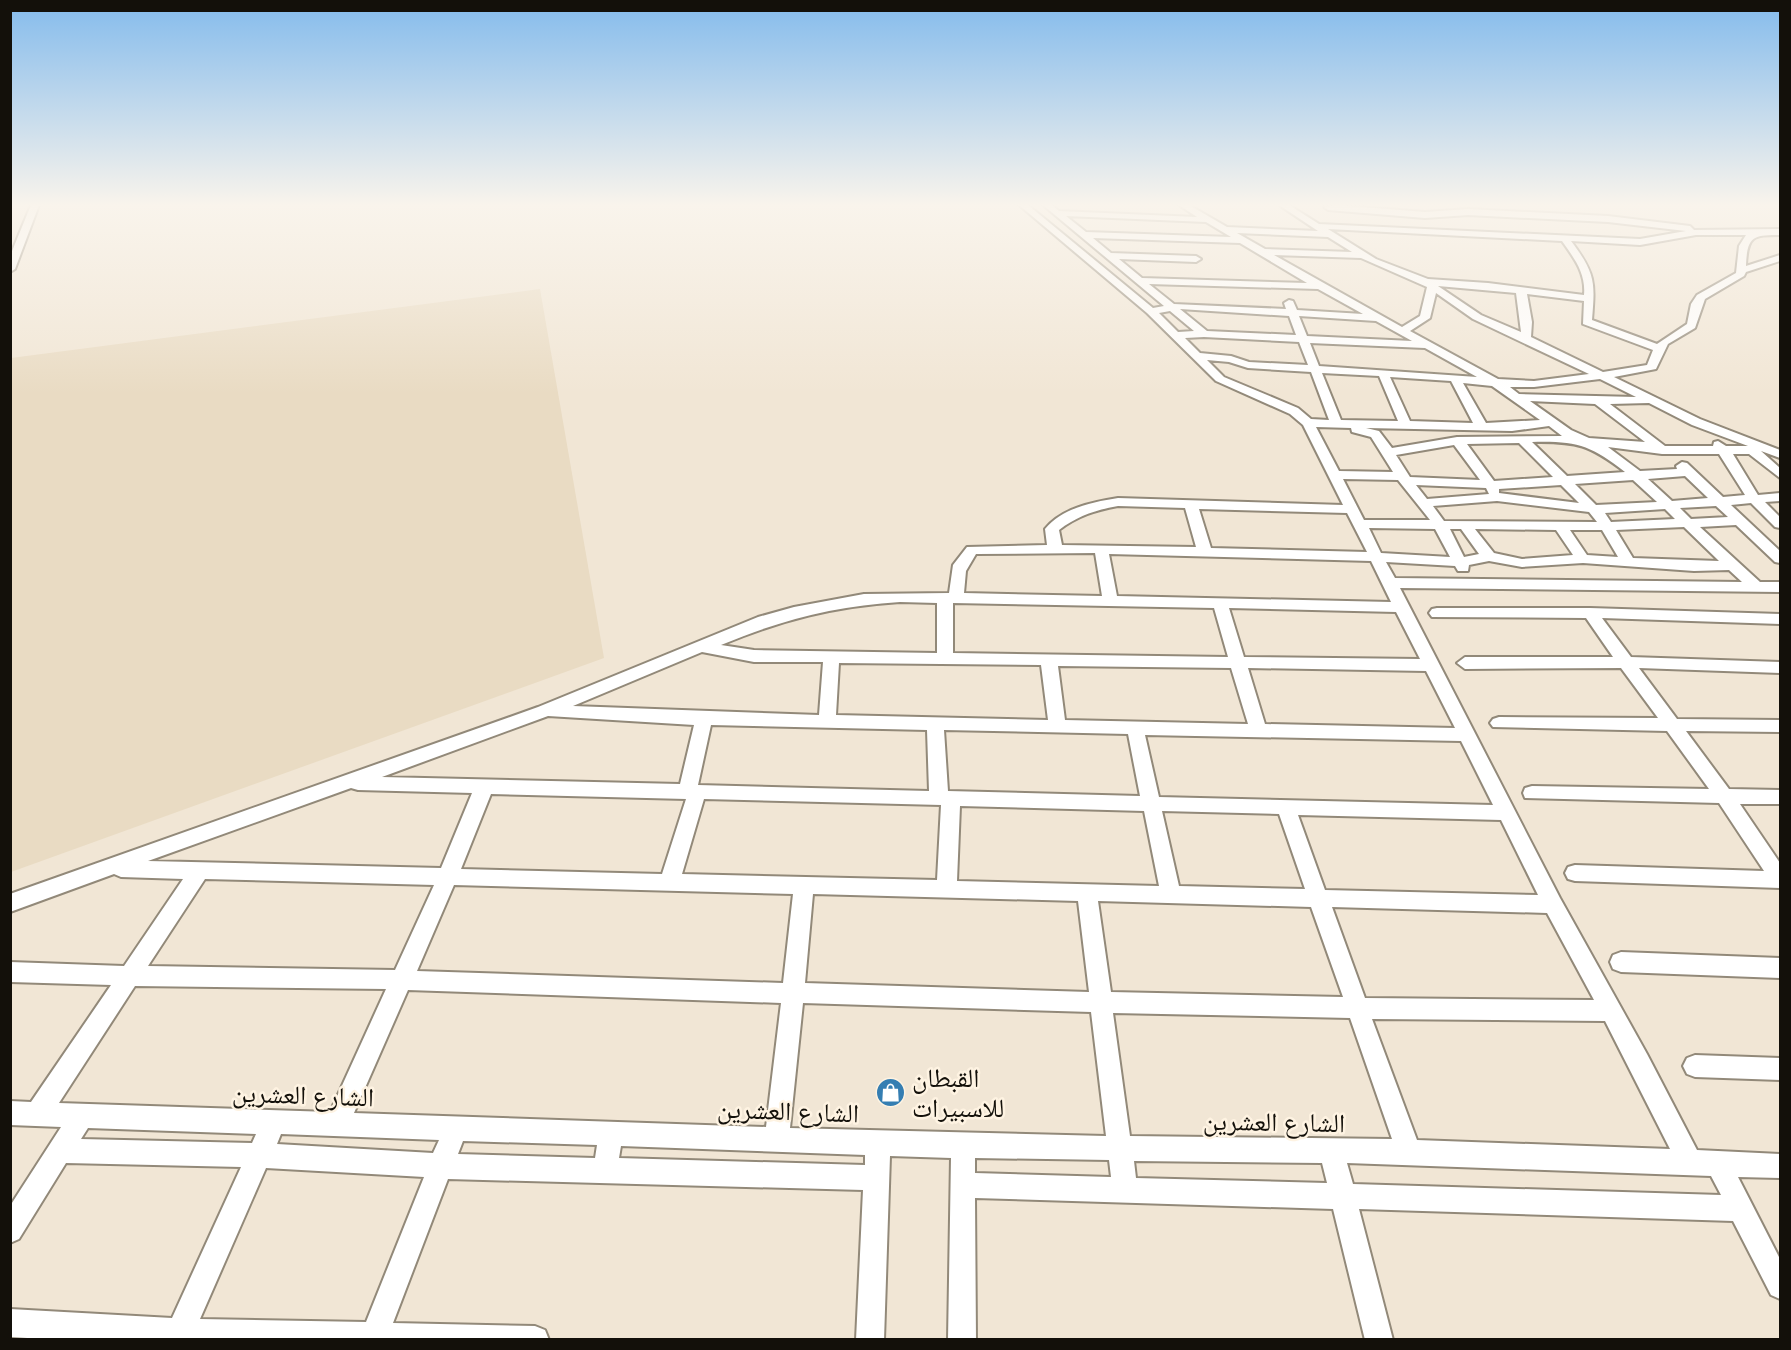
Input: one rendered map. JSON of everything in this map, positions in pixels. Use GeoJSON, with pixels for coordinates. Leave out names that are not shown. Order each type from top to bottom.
{"type":"FeatureCollection","features":[{"type":"Feature","properties":{"kind":"street"},"geometry":{"type":"LineString","coordinates":[[1099,268],[1151,311],[1200,356],[1220,378],[1294,411],[1308,423],[1553,904],[1639,1062],[1690,1163]]}},
{"type":"Feature","properties":{"kind":"street"},"geometry":{"type":"LineString","coordinates":[[1124,268],[1204,334]]}},
{"type":"Feature","properties":{"kind":"street"},"geometry":{"type":"LineString","coordinates":[[1198,268],[1211,307]]}},
{"type":"Feature","properties":{"kind":"street"},"geometry":{"type":"LineString","coordinates":[[1291,268],[1496,383],[1550,422],[1602,448],[1635,474],[1756,587]]}},
{"type":"Feature","properties":{"kind":"street"},"geometry":{"type":"LineString","coordinates":[[1392,268],[1429,285],[1467,312],[1526,338],[1597,375],[1717,432],[1780,454]]}},
{"type":"Feature","properties":{"kind":"street"},"geometry":{"type":"LineString","coordinates":[[1584,268],[1590,284],[1591,299],[1587,322],[1659,348]]}},
{"type":"Feature","properties":{"kind":"street"},"geometry":{"type":"LineString","coordinates":[[1200,356],[1248,365],[1455,378],[1496,383],[1534,384],[1597,375],[1620,375],[1652,367],[1659,348],[1691,326],[1695,318],[1696,304],[1701,297],[1737,278],[1742,270],[1748,268]]}},
{"type":"Feature","properties":{"kind":"street"},"geometry":{"type":"LineString","coordinates":[[1140,281],[1320,285]]}},
{"type":"Feature","properties":{"kind":"street"},"geometry":{"type":"LineString","coordinates":[[1429,285],[1472,284],[1591,299]]}},
{"type":"Feature","properties":{"kind":"street"},"geometry":{"type":"LineString","coordinates":[[1295,285],[1286,295],[1315,368],[1340,422],[1378,436],[1390,452],[1404,479],[1440,524],[1470,582]]}},
{"type":"Feature","properties":{"kind":"street"},"geometry":{"type":"LineString","coordinates":[[1404,330],[1425,318],[1429,285]]}},
{"type":"Feature","properties":{"kind":"street"},"geometry":{"type":"LineString","coordinates":[[1521,291],[1527,322],[1526,338]]}},
{"type":"Feature","properties":{"kind":"street"},"geometry":{"type":"LineString","coordinates":[[1151,311],[1173,306],[1211,307],[1382,318]]}},
{"type":"Feature","properties":{"kind":"street"},"geometry":{"type":"LineString","coordinates":[[1177,335],[1204,334],[1428,345]]}},
{"type":"Feature","properties":{"kind":"street"},"geometry":{"type":"LineString","coordinates":[[1243,390],[1248,365]]}},
{"type":"Feature","properties":{"kind":"street"},"geometry":{"type":"LineString","coordinates":[[1383,373],[1405,424]]}},
{"type":"Feature","properties":{"kind":"street"},"geometry":{"type":"LineString","coordinates":[[1455,378],[1482,427]]}},
{"type":"Feature","properties":{"kind":"street"},"geometry":{"type":"LineString","coordinates":[[1515,397],[1598,401],[1648,399]]}},
{"type":"Feature","properties":{"kind":"street"},"geometry":{"type":"LineString","coordinates":[[1598,401],[1688,472],[1780,559]]}},
{"type":"Feature","properties":{"kind":"street"},"geometry":{"type":"LineString","coordinates":[[1308,423],[1482,427],[1550,422]]}},
{"type":"Feature","properties":{"kind":"street"},"geometry":{"type":"LineString","coordinates":[[1717,432],[1714,438],[1754,499],[1780,524]]}},
{"type":"Feature","properties":{"kind":"street"},"geometry":{"type":"LineString","coordinates":[[1390,452],[1457,441],[1521,438],[1589,441],[1662,450],[1767,450]]}},
{"type":"Feature","properties":{"kind":"street"},"geometry":{"type":"LineString","coordinates":[[1521,438],[1594,509],[1608,526],[1629,562]]}},
{"type":"Feature","properties":{"kind":"street"},"geometry":{"type":"LineString","coordinates":[[1457,441],[1494,491]]}},
{"type":"Feature","properties":{"kind":"street"},"geometry":{"type":"LineString","coordinates":[[1752,450],[1780,474]]}},
{"type":"Feature","properties":{"kind":"street"},"geometry":{"type":"LineString","coordinates":[[1422,503],[1565,481],[1635,474],[1688,472]]}},
{"type":"Feature","properties":{"kind":"street"},"geometry":{"type":"LineString","coordinates":[[1333,475],[1404,479],[1494,491],[1594,509],[1780,497]]}},
{"type":"Feature","properties":{"kind":"street"},"geometry":{"type":"LineString","coordinates":[[1055,549],[1052,530],[1075,512],[1118,502],[1191,504],[1467,525],[1690,525],[1741,521]]}},
{"type":"Feature","properties":{"kind":"street"},"geometry":{"type":"LineString","coordinates":[[1191,504],[1205,552]]}},
{"type":"Feature","properties":{"kind":"street"},"geometry":{"type":"LineString","coordinates":[[1467,525],[1472,537],[1489,557]]}},
{"type":"Feature","properties":{"kind":"street"},"geometry":{"type":"LineString","coordinates":[[1560,526],[1583,559]]}},
{"type":"Feature","properties":{"kind":"street"},"geometry":{"type":"LineString","coordinates":[[1101,549],[1110,601]]}},
{"type":"Feature","properties":{"kind":"street"},"geometry":{"type":"LineString","coordinates":[[945,658],[951,598],[963,557],[972,550],[1101,549],[1376,557],[1460,562],[1489,557],[1522,563],[1583,559],[1731,565]]}},
{"type":"Feature","properties":{"kind":"street"},"geometry":{"type":"LineString","coordinates":[[1391,583],[1470,582],[1780,587]]}},
{"type":"Feature","properties":{"kind":"street"},"geometry":{"type":"LineString","coordinates":[[10,903],[544,711],[764,621],[794,612],[864,599],[951,598],[1403,607]]}},
{"type":"Feature","properties":{"kind":"street"},"geometry":{"type":"LineString","coordinates":[[1220,603],[1240,663],[1258,730]]}},
{"type":"Feature","properties":{"kind":"street"},"geometry":{"type":"LineString","coordinates":[[1437,613],[1590,613],[1780,619]]}},
{"type":"Feature","properties":{"kind":"street"},"geometry":{"type":"LineString","coordinates":[[1590,613],[1725,797],[1780,880]]}},
{"type":"Feature","properties":{"kind":"street"},"geometry":{"type":"LineString","coordinates":[[702,647],[739,655],[1431,665]]}},
{"type":"Feature","properties":{"kind":"street"},"geometry":{"type":"LineString","coordinates":[[827,721],[831,657]]}},
{"type":"Feature","properties":{"kind":"street"},"geometry":{"type":"LineString","coordinates":[[1048,660],[1057,726]]}},
{"type":"Feature","properties":{"kind":"street"},"geometry":{"type":"LineString","coordinates":[[1464,663],[1627,662],[1780,667]]}},
{"type":"Feature","properties":{"kind":"street"},"geometry":{"type":"LineString","coordinates":[[544,711],[704,719],[1467,735]]}},
{"type":"Feature","properties":{"kind":"street"},"geometry":{"type":"LineString","coordinates":[[669,884],[692,792],[704,719]]}},
{"type":"Feature","properties":{"kind":"street"},"geometry":{"type":"LineString","coordinates":[[1499,723],[1780,726]]}},
{"type":"Feature","properties":{"kind":"street"},"geometry":{"type":"LineString","coordinates":[[935,724],[945,798],[946,890]]}},
{"type":"Feature","properties":{"kind":"street"},"geometry":{"type":"LineString","coordinates":[[1135,728],[1171,894]]}},
{"type":"Feature","properties":{"kind":"street"},"geometry":{"type":"LineString","coordinates":[[351,782],[1508,813]]}},
{"type":"Feature","properties":{"kind":"street"},"geometry":{"type":"LineString","coordinates":[[336,1125],[447,879],[484,787]]}},
{"type":"Feature","properties":{"kind":"street"},"geometry":{"type":"LineString","coordinates":[[1532,793],[1780,797]]}},
{"type":"Feature","properties":{"kind":"street"},"geometry":{"type":"LineString","coordinates":[[1285,806],[1320,900],[1356,1010],[1409,1152]]}},
{"type":"Feature","properties":{"kind":"street"},"geometry":{"type":"LineString","coordinates":[[108,869],[1553,904]]}},
{"type":"Feature","properties":{"kind":"street"},"geometry":{"type":"LineString","coordinates":[[38,1113],[126,977],[200,870]]}},
{"type":"Feature","properties":{"kind":"street"},"geometry":{"type":"LineString","coordinates":[[1575,873],[1780,880]]}},
{"type":"Feature","properties":{"kind":"street"},"geometry":{"type":"LineString","coordinates":[[777,1139],[804,887]]}},
{"type":"Feature","properties":{"kind":"street"},"geometry":{"type":"LineString","coordinates":[[1087,893],[1099,1003],[1121,1147],[1125,1189]]}},
{"type":"Feature","properties":{"kind":"street"},"geometry":{"type":"LineString","coordinates":[[1621,962],[1780,968]]}},
{"type":"Feature","properties":{"kind":"street"},"geometry":{"type":"LineString","coordinates":[[10,972],[126,977],[400,980],[793,995],[1356,1010],[1610,1011]]}},
{"type":"Feature","properties":{"kind":"street"},"geometry":{"type":"LineString","coordinates":[[1695,1066],[1780,1069]]}},
{"type":"Feature","properties":{"kind":"street","name":"الشارع العشرين"},"geometry":{"type":"LineString","coordinates":[[10,1113],[963,1146],[1409,1152],[1780,1166]]}},
{"type":"Feature","properties":{"kind":"street"},"geometry":{"type":"LineString","coordinates":[[10,1230],[82,1115]]}},
{"type":"Feature","properties":{"kind":"street"},"geometry":{"type":"LineString","coordinates":[[180,1332],[274,1122]]}},
{"type":"Feature","properties":{"kind":"street"},"geometry":{"type":"LineString","coordinates":[[373,1338],[455,1129]]}},
{"type":"Feature","properties":{"kind":"street"},"geometry":{"type":"LineString","coordinates":[[605,1170],[611,1133]]}},
{"type":"Feature","properties":{"kind":"street"},"geometry":{"type":"LineString","coordinates":[[870,1340],[878,1142]]}},
{"type":"Feature","properties":{"kind":"street"},"geometry":{"type":"LineString","coordinates":[[962,1340],[963,1146]]}},
{"type":"Feature","properties":{"kind":"street"},"geometry":{"type":"LineString","coordinates":[[60,1151],[260,1155],[440,1166],[875,1178]]}},
{"type":"Feature","properties":{"kind":"street"},"geometry":{"type":"LineString","coordinates":[[1332,1152],[1379,1340]]}},
{"type":"Feature","properties":{"kind":"street"},"geometry":{"type":"LineString","coordinates":[[1719,1165],[1738,1208],[1780,1286]]}},
{"type":"Feature","properties":{"kind":"street"},"geometry":{"type":"LineString","coordinates":[[963,1185],[1341,1194],[1738,1208]]}},
{"type":"Feature","properties":{"kind":"street"},"geometry":{"type":"LineString","coordinates":[[10,1323],[180,1332],[535,1340]]}},
{"type":"Feature","properties":{"kind":"shaded area"},"geometry":{"type":"Polygon","coordinates":[[[540,289],[604,658],[11,872],[11,358],[540,289]]]}},
{"type":"Feature","properties":{"kind":"place","name":"القبطان للاسبيرات"},"geometry":{"type":"Point","coordinates":[891,1093]}}]}
